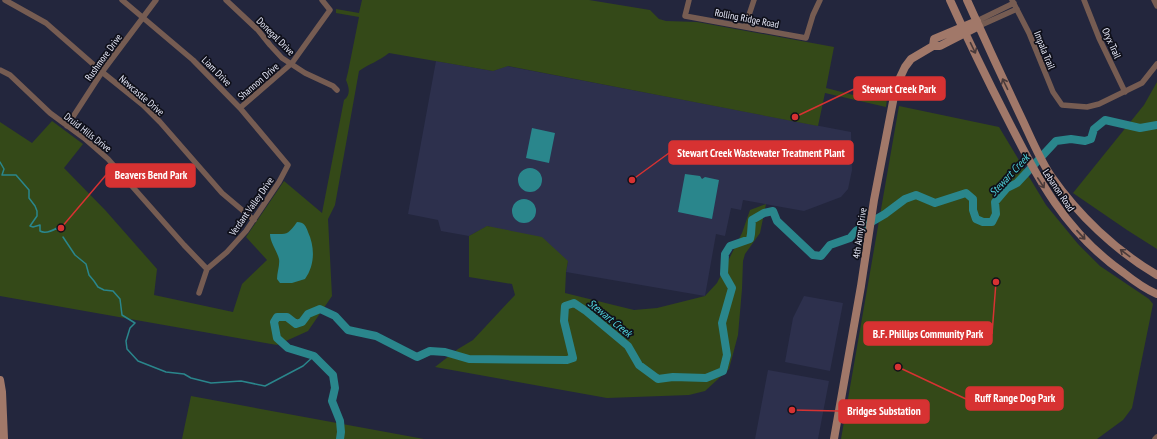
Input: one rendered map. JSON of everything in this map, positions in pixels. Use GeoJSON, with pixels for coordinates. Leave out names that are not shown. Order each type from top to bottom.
{"type":"FeatureCollection","features":[{"type":"Feature","properties":{"kind":"main road","name":"Lebanon Road"},"geometry":{"type":"LineString","coordinates":[[950,0],[1010,124],[1038,178],[1056,205],[1071,225],[1097,253],[1138,283],[1157,294]]}},
{"type":"Feature","properties":{"kind":"main road","name":"Lebanon Road"},"geometry":{"type":"LineString","coordinates":[[967,0],[1002,78],[1040,156],[1051,175],[1067,196],[1108,240],[1157,275]]}},
{"type":"Feature","properties":{"kind":"main road","name":"4th Army Drive"},"geometry":{"type":"LineString","coordinates":[[834,439],[880,168],[892,106],[899,79],[911,59],[933,46],[934,39],[964,31],[978,24]]}},
{"type":"Feature","properties":{"kind":"main road"},"geometry":{"type":"LineString","coordinates":[[0,380],[4,439]]}},
{"type":"Feature","properties":{"kind":"street","name":"Newcastle Drive"},"geometry":{"type":"LineString","coordinates":[[5,0],[46,23],[102,72],[143,105],[160,122],[222,193],[254,220]]}},
{"type":"Feature","properties":{"kind":"street","name":"Liam Drive"},"geometry":{"type":"LineString","coordinates":[[122,0],[193,60],[240,108],[288,166]]}},
{"type":"Feature","properties":{"kind":"street","name":"Rushmore Drive"},"geometry":{"type":"LineString","coordinates":[[67,126],[102,72],[156,0]]}},
{"type":"Feature","properties":{"kind":"street","name":"Donegal Drive"},"geometry":{"type":"LineString","coordinates":[[226,0],[258,30],[282,58],[292,63],[299,70],[333,86],[337,90]]}},
{"type":"Feature","properties":{"kind":"street","name":"Shannon Drive"},"geometry":{"type":"LineString","coordinates":[[240,108],[292,63],[330,10],[322,0]]}},
{"type":"Feature","properties":{"kind":"street","name":"Rolling Ridge Road"},"geometry":{"type":"LineString","coordinates":[[689,0],[685,16],[806,38],[820,0]]}},
{"type":"Feature","properties":{"kind":"street"},"geometry":{"type":"LineString","coordinates":[[745,27],[754,0]]}},
{"type":"Feature","properties":{"kind":"street","name":"Oryx Trail"},"geometry":{"type":"LineString","coordinates":[[1084,0],[1099,38],[1125,92]]}},
{"type":"Feature","properties":{"kind":"street"},"geometry":{"type":"LineString","coordinates":[[1154,0],[1157,6]]}},
{"type":"Feature","properties":{"kind":"street","name":"4th Army Drive"},"geometry":{"type":"LineString","coordinates":[[978,24],[1013,1]]}},
{"type":"Feature","properties":{"kind":"street","name":"Impala Trail"},"geometry":{"type":"LineString","coordinates":[[1013,1],[1053,92],[1060,104],[1066,106],[1091,107],[1125,92]]}},
{"type":"Feature","properties":{"kind":"street","name":"4th Army Drive"},"geometry":{"type":"LineString","coordinates":[[978,24],[1017,9]]}},
{"type":"Feature","properties":{"kind":"street"},"geometry":{"type":"LineString","coordinates":[[1125,92],[1142,83],[1157,64]]}},
{"type":"Feature","properties":{"kind":"street","name":"Druid Hills Drive"},"geometry":{"type":"LineString","coordinates":[[0,70],[10,75],[50,114],[84,138],[108,160],[207,269]]}},
{"type":"Feature","properties":{"kind":"street","name":"Verdant Valley Drive"},"geometry":{"type":"LineString","coordinates":[[199,293],[207,269],[237,242],[254,220],[288,166]]}},
{"type":"Feature","properties":{"kind":"shaded area"},"geometry":{"type":"Polygon","coordinates":[[[362,0],[589,0],[650,10],[659,19],[666,21],[697,22],[834,47],[826,88],[873,100],[887,99],[886,107],[825,93],[818,126],[508,66],[493,71],[389,53],[359,71],[335,205],[328,219],[332,296],[308,331],[277,345],[0,296],[0,122],[32,143],[52,121],[83,144],[64,168],[106,211],[157,269],[154,295],[233,312],[242,284],[267,260],[246,237],[284,181],[322,213],[344,100],[348,96],[349,88],[346,80],[359,17],[336,13],[336,9],[359,13],[362,0]]]}},
{"type":"Feature","properties":{"kind":"shaded area"},"geometry":{"type":"Polygon","coordinates":[[[436,61],[493,71],[507,66],[851,132],[852,170],[848,189],[841,197],[804,211],[743,200],[741,210],[731,208],[725,236],[716,234],[705,296],[566,272],[568,261],[488,226],[469,236],[441,231],[438,220],[408,214],[436,61]]]}},
{"type":"Feature","properties":{"kind":"shaded area"},"geometry":{"type":"Polygon","coordinates":[[[1157,82],[1157,249],[1073,193],[1144,105],[1157,82]]]}},
{"type":"Feature","properties":{"kind":"shaded area"},"geometry":{"type":"Polygon","coordinates":[[[899,106],[999,127],[1046,205],[1078,244],[1100,266],[1149,299],[1153,304],[1132,408],[1123,420],[1097,439],[841,439],[899,106]]]}},
{"type":"Feature","properties":{"kind":"shaded area"},"geometry":{"type":"Polygon","coordinates":[[[532,128],[555,133],[549,163],[526,158],[532,128]]]}},
{"type":"Feature","properties":{"kind":"shaded area"},"geometry":{"type":"Polygon","coordinates":[[[530,168],[538,172],[542,180],[538,188],[530,192],[522,188],[518,180],[522,172],[530,168]]]}},
{"type":"Feature","properties":{"kind":"shaded area"},"geometry":{"type":"Polygon","coordinates":[[[685,174],[700,176],[702,179],[705,177],[719,180],[712,219],[678,212],[685,174]]]}},
{"type":"Feature","properties":{"kind":"shaded area"},"geometry":{"type":"Polygon","coordinates":[[[524,199],[532,203],[536,211],[532,219],[524,223],[516,219],[512,211],[516,203],[524,199]]]}},
{"type":"Feature","properties":{"kind":"shaded area"},"geometry":{"type":"Polygon","coordinates":[[[766,204],[760,233],[745,254],[743,261],[738,335],[729,369],[705,391],[689,395],[607,398],[435,367],[458,349],[473,340],[515,295],[512,284],[469,277],[469,236],[487,226],[542,237],[568,261],[565,293],[634,310],[657,308],[705,296],[717,283],[742,233],[750,210],[766,204]]]}},
{"type":"Feature","properties":{"kind":"shaded area"},"geometry":{"type":"Polygon","coordinates":[[[297,222],[304,225],[312,244],[313,256],[311,268],[305,279],[292,283],[280,283],[277,279],[279,259],[270,234],[289,232],[297,222]]]}},
{"type":"Feature","properties":{"kind":"shaded area"},"geometry":{"type":"Polygon","coordinates":[[[804,296],[843,303],[830,371],[785,362],[793,318],[804,296]]]}},
{"type":"Feature","properties":{"kind":"shaded area"},"geometry":{"type":"Polygon","coordinates":[[[768,370],[829,381],[818,439],[755,439],[768,370]]]}},
{"type":"Feature","properties":{"kind":"shaded area"},"geometry":{"type":"Polygon","coordinates":[[[191,396],[424,439],[182,439],[191,396]]]}},
{"type":"Feature","properties":{"kind":"waterway","name":"Stewart Creek"},"geometry":{"type":"LineString","coordinates":[[340,439],[340,421],[332,401],[335,388],[333,375],[314,356],[288,348],[277,338],[274,322],[277,317],[287,317],[296,324],[302,322],[308,314],[320,309],[335,316],[348,330],[376,336],[417,357],[430,351],[445,352],[469,359],[567,360],[573,358],[564,321],[565,306],[574,303],[586,311],[628,346],[639,365],[658,379],[673,377],[706,378],[723,371],[727,355],[722,323],[732,288],[724,274],[725,254],[730,246],[750,239],[752,220],[764,213],[773,211],[777,221],[813,255],[821,256],[830,245],[850,238],[856,231],[885,214],[905,199],[916,195],[935,203],[966,193],[973,199],[973,210],[976,219],[983,222],[992,222],[996,214],[995,202],[1007,188],[1017,183],[1056,141],[1071,139],[1085,141],[1091,139],[1094,129],[1105,120],[1140,128],[1157,125]]}},
{"type":"Feature","properties":{"kind":"waterway"},"geometry":{"type":"LineString","coordinates":[[0,162],[4,169],[2,175],[16,175],[29,190],[29,198],[37,211],[37,216],[30,226],[33,227],[40,225],[40,231],[44,232],[57,228],[59,231]]}},
{"type":"Feature","properties":{"kind":"waterway"},"geometry":{"type":"LineString","coordinates":[[63,237],[75,255],[86,264],[89,275],[98,287],[104,290],[113,291],[120,299],[122,315],[135,323],[130,328],[126,341],[127,349],[138,361],[166,372],[184,374],[191,378],[211,383],[241,381],[265,386],[303,366],[314,356]]}},
{"type":"Feature","properties":{"kind":"place","name":"Stewart Creek Park"},"geometry":{"type":"Point","coordinates":[795,117]}},
{"type":"Feature","properties":{"kind":"place","name":"Stewart Creek Wastewater Treatment Plant"},"geometry":{"type":"Point","coordinates":[632,180]}},
{"type":"Feature","properties":{"kind":"place","name":"Beavers Bend Park"},"geometry":{"type":"Point","coordinates":[61,228]}},
{"type":"Feature","properties":{"kind":"place","name":"B.F. Phillips Community Park"},"geometry":{"type":"Point","coordinates":[996,282]}},
{"type":"Feature","properties":{"kind":"place","name":"Ruff Range Dog Park"},"geometry":{"type":"Point","coordinates":[898,367]}},
{"type":"Feature","properties":{"kind":"place","name":"Bridges Substation"},"geometry":{"type":"Point","coordinates":[792,410]}}]}
